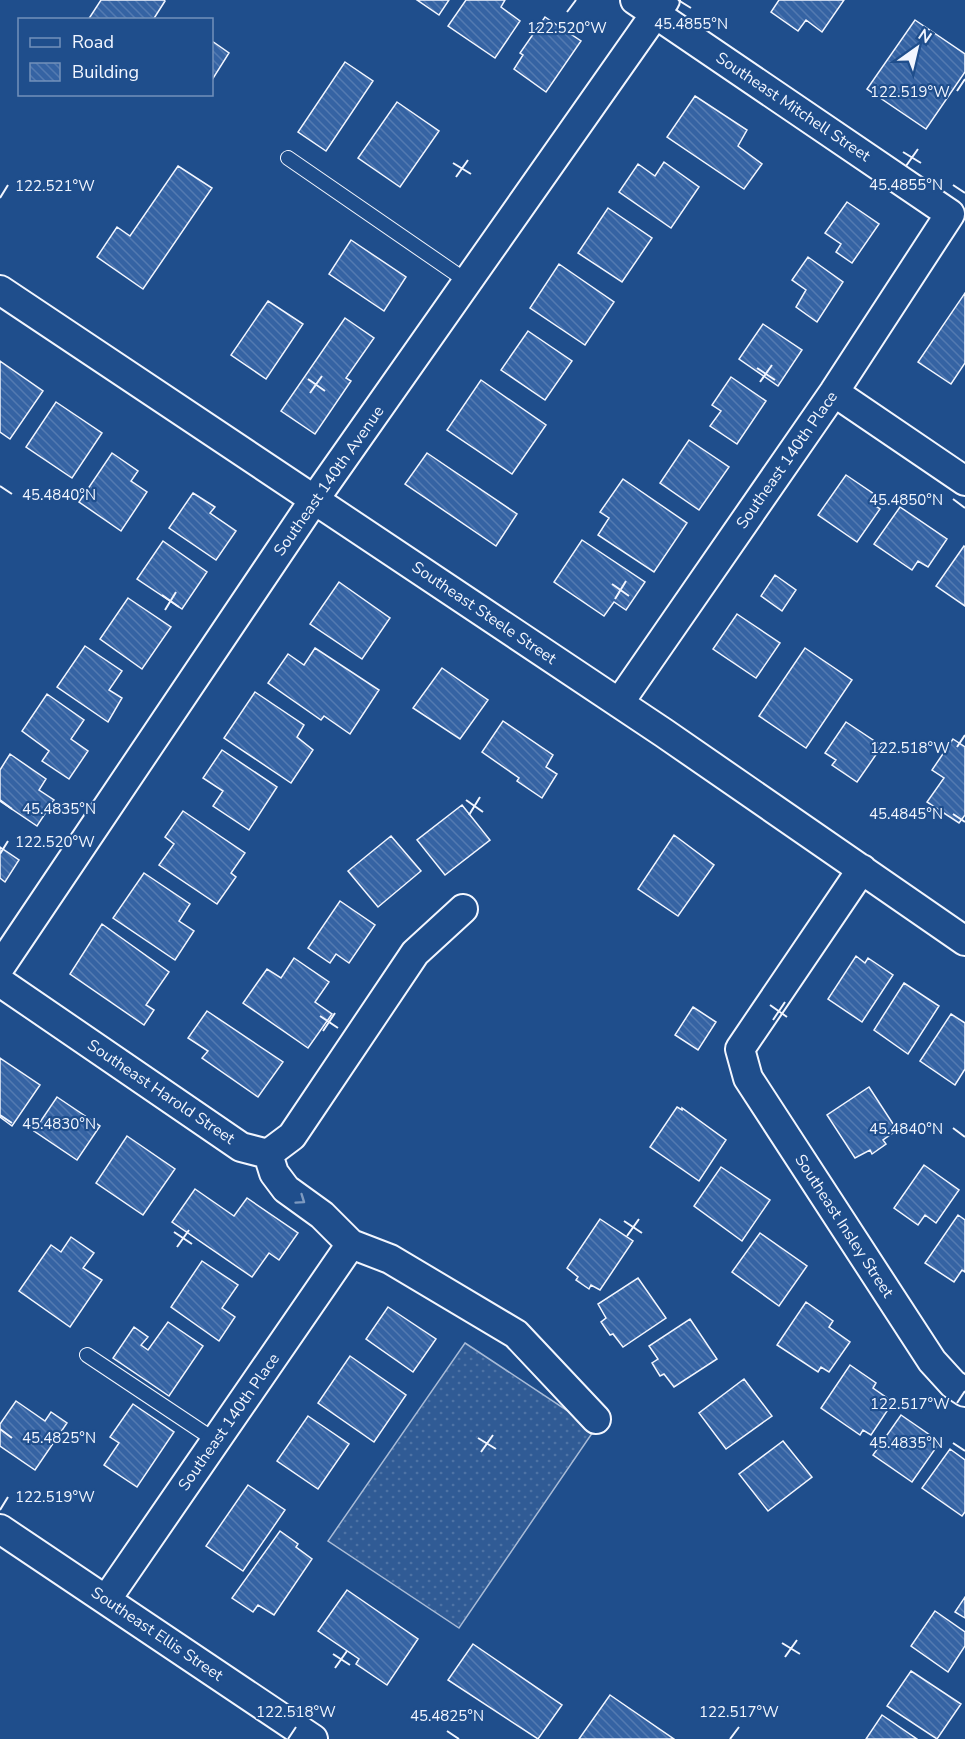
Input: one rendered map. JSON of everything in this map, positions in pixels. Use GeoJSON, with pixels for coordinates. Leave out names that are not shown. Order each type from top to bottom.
{"type":"FeatureCollection","features":[{"type":"Feature","properties":{"kind":"street","name":"Southeast Mitchell Street"},"geometry":{"type":"LineString","coordinates":[[652,5],[950,214]]}},
{"type":"Feature","properties":{"kind":"street","name":"Southeast 140th Avenue"},"geometry":{"type":"LineString","coordinates":[[0,966],[314,500],[468,282],[652,5]]}},
{"type":"Feature","properties":{"kind":"street","name":"Southeast 140th Place"},"geometry":{"type":"LineString","coordinates":[[619,703],[834,392],[950,214]]}},
{"type":"Feature","properties":{"kind":"street","name":"Southeast Steele Street"},"geometry":{"type":"LineString","coordinates":[[0,290],[619,703],[965,941]]}},
{"type":"Feature","properties":{"kind":"street"},"geometry":{"type":"LineString","coordinates":[[834,392],[965,481]]}},
{"type":"Feature","properties":{"kind":"street","name":"Southeast Insley Street"},"geometry":{"type":"LineString","coordinates":[[862,869],[740,1049],[748,1078],[932,1361],[953,1384],[965,1392]]}},
{"type":"Feature","properties":{"kind":"street"},"geometry":{"type":"LineString","coordinates":[[462,909],[415,953],[292,1136],[268,1154],[274,1173],[286,1190],[322,1215],[351,1244],[367,1248],[390,1259],[516,1334],[596,1419]]}},
{"type":"Feature","properties":{"kind":"street","name":"Southeast Harold Street"},"geometry":{"type":"LineString","coordinates":[[0,982],[241,1147],[268,1154]]}},
{"type":"Feature","properties":{"kind":"street","name":"Southeast 140th Place"},"geometry":{"type":"LineString","coordinates":[[106,1600],[351,1244]]}},
{"type":"Feature","properties":{"kind":"street","name":"Southeast Ellis Street"},"geometry":{"type":"LineString","coordinates":[[0,1529],[313,1739]]}},
{"type":"Feature","properties":{"kind":"lane"},"geometry":{"type":"LineString","coordinates":[[288,158],[468,282]]}},
{"type":"Feature","properties":{"kind":"lane"},"geometry":{"type":"LineString","coordinates":[[87,1355],[216,1440]]}},
{"type":"Feature","properties":{"kind":"shaded area"},"geometry":{"type":"Polygon","coordinates":[[[465,1343],[595,1429],[459,1628],[328,1541],[465,1343]]]}},
{"type":"Feature","properties":{"kind":"building"},"geometry":{"type":"Polygon","coordinates":[[[101,0],[165,1],[154,18],[89,18],[101,0]]]}},
{"type":"Feature","properties":{"kind":"building"},"geometry":{"type":"Polygon","coordinates":[[[417,0],[449,0],[439,15],[417,0]]]}},
{"type":"Feature","properties":{"kind":"building"},"geometry":{"type":"Polygon","coordinates":[[[466,0],[505,0],[501,7],[520,21],[495,58],[448,26],[466,0]]]}},
{"type":"Feature","properties":{"kind":"building"},"geometry":{"type":"Polygon","coordinates":[[[779,0],[844,0],[822,32],[806,20],[798,31],[771,12],[779,0]]]}},
{"type":"Feature","properties":{"kind":"building"},"geometry":{"type":"Polygon","coordinates":[[[545,17],[581,41],[546,92],[514,69],[523,55],[520,53],[545,17]]]}},
{"type":"Feature","properties":{"kind":"building"},"geometry":{"type":"Polygon","coordinates":[[[915,20],[965,54],[965,72],[926,129],[867,89],[915,20]]]}},
{"type":"Feature","properties":{"kind":"building"},"geometry":{"type":"Polygon","coordinates":[[[213,42],[229,53],[213,78],[213,42]]]}},
{"type":"Feature","properties":{"kind":"building"},"geometry":{"type":"Polygon","coordinates":[[[345,62],[373,81],[326,151],[298,132],[345,62]]]}},
{"type":"Feature","properties":{"kind":"building"},"geometry":{"type":"Polygon","coordinates":[[[695,96],[747,130],[738,146],[762,164],[744,189],[667,137],[695,96]]]}},
{"type":"Feature","properties":{"kind":"building"},"geometry":{"type":"Polygon","coordinates":[[[397,102],[439,131],[400,187],[358,158],[397,102]]]}},
{"type":"Feature","properties":{"kind":"building"},"geometry":{"type":"Polygon","coordinates":[[[664,162],[699,187],[671,228],[619,192],[638,164],[655,176],[664,162]]]}},
{"type":"Feature","properties":{"kind":"building"},"geometry":{"type":"Polygon","coordinates":[[[178,166],[212,188],[143,289],[97,257],[117,227],[130,236],[178,166]]]}},
{"type":"Feature","properties":{"kind":"building"},"geometry":{"type":"Polygon","coordinates":[[[847,202],[879,224],[852,263],[836,252],[841,244],[825,233],[847,202]]]}},
{"type":"Feature","properties":{"kind":"building"},"geometry":{"type":"Polygon","coordinates":[[[608,208],[652,238],[622,282],[578,253],[608,208]]]}},
{"type":"Feature","properties":{"kind":"building"},"geometry":{"type":"Polygon","coordinates":[[[351,240],[406,277],[384,311],[329,274],[351,240]]]}},
{"type":"Feature","properties":{"kind":"building"},"geometry":{"type":"Polygon","coordinates":[[[808,257],[843,282],[817,322],[796,307],[806,290],[792,280],[808,257]]]}},
{"type":"Feature","properties":{"kind":"building"},"geometry":{"type":"Polygon","coordinates":[[[559,264],[614,302],[585,345],[530,308],[559,264]]]}},
{"type":"Feature","properties":{"kind":"building"},"geometry":{"type":"Polygon","coordinates":[[[965,293],[965,363],[951,384],[918,362],[965,293]]]}},
{"type":"Feature","properties":{"kind":"building"},"geometry":{"type":"Polygon","coordinates":[[[268,301],[303,324],[266,379],[231,355],[268,301]]]}},
{"type":"Feature","properties":{"kind":"building"},"geometry":{"type":"Polygon","coordinates":[[[345,318],[374,338],[346,378],[351,381],[315,434],[281,411],[345,318]]]}},
{"type":"Feature","properties":{"kind":"building"},"geometry":{"type":"Polygon","coordinates":[[[763,324],[802,350],[778,386],[739,359],[763,324]]]}},
{"type":"Feature","properties":{"kind":"building"},"geometry":{"type":"Polygon","coordinates":[[[528,331],[572,361],[545,400],[501,370],[528,331]]]}},
{"type":"Feature","properties":{"kind":"building"},"geometry":{"type":"Polygon","coordinates":[[[0,361],[43,391],[10,439],[0,432],[0,361]]]}},
{"type":"Feature","properties":{"kind":"building"},"geometry":{"type":"Polygon","coordinates":[[[731,377],[766,401],[737,444],[710,426],[721,411],[712,405],[731,377]]]}},
{"type":"Feature","properties":{"kind":"building"},"geometry":{"type":"Polygon","coordinates":[[[481,380],[546,425],[512,474],[447,430],[481,380]]]}},
{"type":"Feature","properties":{"kind":"building"},"geometry":{"type":"Polygon","coordinates":[[[56,402],[102,433],[72,478],[26,447],[56,402]]]}},
{"type":"Feature","properties":{"kind":"building"},"geometry":{"type":"Polygon","coordinates":[[[689,440],[729,467],[699,510],[660,483],[689,440]]]}},
{"type":"Feature","properties":{"kind":"building"},"geometry":{"type":"Polygon","coordinates":[[[112,453],[138,471],[131,481],[147,492],[121,531],[79,502],[112,453]]]}},
{"type":"Feature","properties":{"kind":"building"},"geometry":{"type":"Polygon","coordinates":[[[427,453],[517,514],[496,546],[405,484],[427,453]]]}},
{"type":"Feature","properties":{"kind":"building"},"geometry":{"type":"Polygon","coordinates":[[[846,475],[874,494],[869,501],[880,509],[857,542],[818,515],[846,475]]]}},
{"type":"Feature","properties":{"kind":"building"},"geometry":{"type":"Polygon","coordinates":[[[623,479],[687,523],[654,572],[598,535],[609,518],[600,512],[623,479]]]}},
{"type":"Feature","properties":{"kind":"building"},"geometry":{"type":"Polygon","coordinates":[[[193,493],[215,507],[210,513],[236,531],[216,560],[169,528],[193,493]]]}},
{"type":"Feature","properties":{"kind":"building"},"geometry":{"type":"Polygon","coordinates":[[[900,507],[947,539],[928,567],[918,561],[912,570],[874,544],[900,507]]]}},
{"type":"Feature","properties":{"kind":"building"},"geometry":{"type":"Polygon","coordinates":[[[582,540],[645,582],[626,610],[614,602],[604,616],[554,582],[582,540]]]}},
{"type":"Feature","properties":{"kind":"building"},"geometry":{"type":"Polygon","coordinates":[[[163,541],[207,572],[182,609],[137,579],[163,541]]]}},
{"type":"Feature","properties":{"kind":"building"},"geometry":{"type":"Polygon","coordinates":[[[965,547],[965,606],[936,586],[965,547]]]}},
{"type":"Feature","properties":{"kind":"building"},"geometry":{"type":"Polygon","coordinates":[[[775,575],[796,590],[782,611],[761,596],[775,575]]]}},
{"type":"Feature","properties":{"kind":"building"},"geometry":{"type":"Polygon","coordinates":[[[339,582],[390,618],[362,659],[310,624],[339,582]]]}},
{"type":"Feature","properties":{"kind":"building"},"geometry":{"type":"Polygon","coordinates":[[[128,598],[171,627],[142,669],[100,639],[128,598]]]}},
{"type":"Feature","properties":{"kind":"building"},"geometry":{"type":"Polygon","coordinates":[[[737,614],[780,643],[756,678],[713,649],[737,614]]]}},
{"type":"Feature","properties":{"kind":"building"},"geometry":{"type":"Polygon","coordinates":[[[85,646],[122,671],[109,690],[122,698],[108,722],[57,687],[85,646]]]}},
{"type":"Feature","properties":{"kind":"building"},"geometry":{"type":"Polygon","coordinates":[[[315,648],[379,690],[350,734],[324,716],[321,720],[268,683],[288,654],[304,665],[315,648]]]}},
{"type":"Feature","properties":{"kind":"building"},"geometry":{"type":"Polygon","coordinates":[[[805,648],[852,680],[806,748],[759,716],[805,648]]]}},
{"type":"Feature","properties":{"kind":"building"},"geometry":{"type":"Polygon","coordinates":[[[442,668],[488,700],[460,739],[413,708],[442,668]]]}},
{"type":"Feature","properties":{"kind":"building"},"geometry":{"type":"Polygon","coordinates":[[[255,692],[304,725],[297,737],[313,750],[291,783],[224,738],[255,692]]]}},
{"type":"Feature","properties":{"kind":"building"},"geometry":{"type":"Polygon","coordinates":[[[47,694],[84,720],[71,739],[88,751],[69,779],[42,761],[49,751],[22,731],[47,694]]]}},
{"type":"Feature","properties":{"kind":"building"},"geometry":{"type":"Polygon","coordinates":[[[503,721],[553,755],[546,767],[557,774],[542,798],[517,781],[519,778],[482,752],[503,721]]]}},
{"type":"Feature","properties":{"kind":"building"},"geometry":{"type":"Polygon","coordinates":[[[846,722],[882,746],[857,782],[832,765],[836,760],[825,753],[846,722]]]}},
{"type":"Feature","properties":{"kind":"building"},"geometry":{"type":"Polygon","coordinates":[[[953,739],[965,747],[965,815],[959,823],[927,802],[944,778],[932,770],[953,739]]]}},
{"type":"Feature","properties":{"kind":"building"},"geometry":{"type":"Polygon","coordinates":[[[222,750],[277,787],[249,830],[213,806],[223,791],[203,778],[222,750]]]}},
{"type":"Feature","properties":{"kind":"building"},"geometry":{"type":"Polygon","coordinates":[[[10,754],[46,779],[39,790],[54,800],[37,826],[0,801],[0,770],[10,754]]]}},
{"type":"Feature","properties":{"kind":"building"},"geometry":{"type":"Polygon","coordinates":[[[462,805],[490,840],[445,875],[417,840],[462,805]]]}},
{"type":"Feature","properties":{"kind":"building"},"geometry":{"type":"Polygon","coordinates":[[[183,811],[245,853],[231,873],[236,877],[217,904],[159,865],[174,844],[165,837],[183,811]]]}},
{"type":"Feature","properties":{"kind":"building"},"geometry":{"type":"Polygon","coordinates":[[[674,835],[714,865],[678,916],[638,889],[674,835]]]}},
{"type":"Feature","properties":{"kind":"building"},"geometry":{"type":"Polygon","coordinates":[[[391,836],[421,871],[378,907],[348,871],[391,836]]]}},
{"type":"Feature","properties":{"kind":"building"},"geometry":{"type":"Polygon","coordinates":[[[0,847],[19,860],[5,882],[0,878],[0,847]]]}},
{"type":"Feature","properties":{"kind":"building"},"geometry":{"type":"Polygon","coordinates":[[[144,873],[190,904],[179,921],[194,931],[175,960],[113,918],[144,873]]]}},
{"type":"Feature","properties":{"kind":"building"},"geometry":{"type":"Polygon","coordinates":[[[340,901],[375,925],[349,963],[336,954],[330,963],[308,948],[340,901]]]}},
{"type":"Feature","properties":{"kind":"building"},"geometry":{"type":"Polygon","coordinates":[[[102,924],[169,972],[146,1005],[154,1010],[144,1025],[70,974],[102,924]]]}},
{"type":"Feature","properties":{"kind":"building"},"geometry":{"type":"Polygon","coordinates":[[[856,956],[865,963],[868,958],[893,975],[862,1022],[828,999],[856,956]]]}},
{"type":"Feature","properties":{"kind":"building"},"geometry":{"type":"Polygon","coordinates":[[[294,958],[329,982],[315,1002],[332,1014],[308,1048],[243,1003],[267,969],[281,978],[294,958]]]}},
{"type":"Feature","properties":{"kind":"building"},"geometry":{"type":"Polygon","coordinates":[[[904,983],[939,1006],[908,1054],[874,1030],[904,983]]]}},
{"type":"Feature","properties":{"kind":"building"},"geometry":{"type":"Polygon","coordinates":[[[693,1007],[716,1022],[698,1050],[675,1035],[693,1007]]]}},
{"type":"Feature","properties":{"kind":"building"},"geometry":{"type":"Polygon","coordinates":[[[207,1011],[283,1062],[258,1097],[202,1058],[208,1051],[188,1038],[207,1011]]]}},
{"type":"Feature","properties":{"kind":"building"},"geometry":{"type":"Polygon","coordinates":[[[951,1014],[965,1023],[965,1069],[955,1085],[920,1061],[951,1014]]]}},
{"type":"Feature","properties":{"kind":"building"},"geometry":{"type":"Polygon","coordinates":[[[0,1058],[40,1085],[12,1126],[0,1117],[0,1058]]]}},
{"type":"Feature","properties":{"kind":"building"},"geometry":{"type":"Polygon","coordinates":[[[869,1087],[897,1130],[883,1140],[886,1144],[872,1154],[870,1150],[855,1158],[827,1115],[869,1087]]]}},
{"type":"Feature","properties":{"kind":"building"},"geometry":{"type":"Polygon","coordinates":[[[57,1097],[100,1126],[77,1160],[34,1131],[57,1097]]]}},
{"type":"Feature","properties":{"kind":"building"},"geometry":{"type":"Polygon","coordinates":[[[677,1107],[682,1110],[682,1108],[726,1140],[699,1181],[650,1147],[677,1107]]]}},
{"type":"Feature","properties":{"kind":"building"},"geometry":{"type":"Polygon","coordinates":[[[127,1136],[175,1169],[143,1215],[96,1183],[127,1136]]]}},
{"type":"Feature","properties":{"kind":"building"},"geometry":{"type":"Polygon","coordinates":[[[924,1165],[959,1190],[936,1223],[925,1215],[918,1225],[894,1208],[924,1165]]]}},
{"type":"Feature","properties":{"kind":"building"},"geometry":{"type":"Polygon","coordinates":[[[721,1167],[770,1200],[742,1241],[694,1206],[721,1167]]]}},
{"type":"Feature","properties":{"kind":"building"},"geometry":{"type":"Polygon","coordinates":[[[195,1189],[234,1216],[247,1198],[298,1233],[279,1260],[269,1253],[252,1277],[172,1222],[195,1189]]]}},
{"type":"Feature","properties":{"kind":"building"},"geometry":{"type":"Polygon","coordinates":[[[958,1215],[965,1220],[965,1272],[962,1270],[954,1282],[925,1263],[958,1215]]]}},
{"type":"Feature","properties":{"kind":"building"},"geometry":{"type":"Polygon","coordinates":[[[600,1219],[633,1241],[600,1290],[591,1285],[589,1289],[576,1280],[578,1277],[567,1268],[600,1219]]]}},
{"type":"Feature","properties":{"kind":"building"},"geometry":{"type":"Polygon","coordinates":[[[760,1233],[807,1266],[779,1306],[732,1272],[760,1233]]]}},
{"type":"Feature","properties":{"kind":"building"},"geometry":{"type":"Polygon","coordinates":[[[71,1237],[94,1253],[83,1268],[102,1280],[70,1327],[19,1291],[51,1245],[61,1252],[71,1237]]]}},
{"type":"Feature","properties":{"kind":"building"},"geometry":{"type":"Polygon","coordinates":[[[202,1261],[238,1285],[222,1308],[235,1317],[219,1341],[171,1307],[202,1261]]]}},
{"type":"Feature","properties":{"kind":"building"},"geometry":{"type":"Polygon","coordinates":[[[638,1278],[666,1318],[623,1347],[613,1334],[610,1335],[601,1322],[606,1318],[598,1304],[638,1278]]]}},
{"type":"Feature","properties":{"kind":"building"},"geometry":{"type":"Polygon","coordinates":[[[806,1302],[833,1321],[829,1327],[850,1342],[829,1372],[821,1367],[818,1372],[777,1345],[806,1302]]]}},
{"type":"Feature","properties":{"kind":"building"},"geometry":{"type":"Polygon","coordinates":[[[388,1307],[436,1339],[413,1372],[366,1339],[388,1307]]]}},
{"type":"Feature","properties":{"kind":"building"},"geometry":{"type":"Polygon","coordinates":[[[690,1319],[717,1359],[674,1387],[664,1374],[660,1376],[652,1363],[658,1359],[649,1346],[690,1319]]]}},
{"type":"Feature","properties":{"kind":"building"},"geometry":{"type":"Polygon","coordinates":[[[168,1322],[203,1346],[169,1396],[113,1358],[134,1327],[148,1337],[141,1345],[148,1350],[168,1322]]]}},
{"type":"Feature","properties":{"kind":"building"},"geometry":{"type":"Polygon","coordinates":[[[350,1356],[406,1395],[374,1442],[318,1403],[350,1356]]]}},
{"type":"Feature","properties":{"kind":"building"},"geometry":{"type":"Polygon","coordinates":[[[850,1365],[876,1383],[873,1388],[893,1402],[871,1435],[863,1430],[860,1435],[821,1408],[850,1365]]]}},
{"type":"Feature","properties":{"kind":"building"},"geometry":{"type":"Polygon","coordinates":[[[744,1379],[772,1416],[726,1449],[699,1413],[744,1379]]]}},
{"type":"Feature","properties":{"kind":"building"},"geometry":{"type":"Polygon","coordinates":[[[16,1401],[45,1421],[51,1412],[67,1423],[35,1470],[0,1446],[0,1424],[16,1401]]]}},
{"type":"Feature","properties":{"kind":"building"},"geometry":{"type":"Polygon","coordinates":[[[133,1404],[174,1432],[137,1487],[104,1465],[119,1443],[110,1437],[133,1404]]]}},
{"type":"Feature","properties":{"kind":"building"},"geometry":{"type":"Polygon","coordinates":[[[901,1415],[940,1442],[912,1482],[873,1455],[901,1415]]]}},
{"type":"Feature","properties":{"kind":"building"},"geometry":{"type":"Polygon","coordinates":[[[308,1416],[349,1444],[318,1489],[277,1461],[308,1416]]]}},
{"type":"Feature","properties":{"kind":"building"},"geometry":{"type":"Polygon","coordinates":[[[783,1441],[812,1477],[768,1511],[739,1474],[783,1441]]]}},
{"type":"Feature","properties":{"kind":"building"},"geometry":{"type":"Polygon","coordinates":[[[950,1449],[965,1460],[965,1512],[962,1516],[922,1488],[950,1449]]]}},
{"type":"Feature","properties":{"kind":"building"},"geometry":{"type":"Polygon","coordinates":[[[248,1485],[285,1510],[243,1571],[206,1546],[248,1485]]]}},
{"type":"Feature","properties":{"kind":"building"},"geometry":{"type":"Polygon","coordinates":[[[280,1531],[298,1544],[296,1547],[312,1559],[274,1615],[258,1605],[253,1612],[232,1598],[280,1531]]]}},
{"type":"Feature","properties":{"kind":"building"},"geometry":{"type":"Polygon","coordinates":[[[347,1590],[418,1639],[387,1685],[356,1664],[359,1659],[318,1631],[347,1590]]]}},
{"type":"Feature","properties":{"kind":"building"},"geometry":{"type":"Polygon","coordinates":[[[965,1597],[965,1618],[955,1612],[965,1597]]]}},
{"type":"Feature","properties":{"kind":"building"},"geometry":{"type":"Polygon","coordinates":[[[935,1611],[965,1632],[965,1646],[948,1672],[911,1646],[935,1611]]]}},
{"type":"Feature","properties":{"kind":"building"},"geometry":{"type":"Polygon","coordinates":[[[473,1644],[562,1705],[538,1739],[448,1680],[473,1644]]]}},
{"type":"Feature","properties":{"kind":"building"},"geometry":{"type":"Polygon","coordinates":[[[911,1671],[961,1704],[937,1739],[887,1706],[911,1671]]]}},
{"type":"Feature","properties":{"kind":"building"},"geometry":{"type":"Polygon","coordinates":[[[610,1695],[674,1739],[579,1739],[610,1695]]]}},
{"type":"Feature","properties":{"kind":"building"},"geometry":{"type":"Polygon","coordinates":[[[882,1715],[917,1739],[866,1739],[882,1715]]]}}]}
